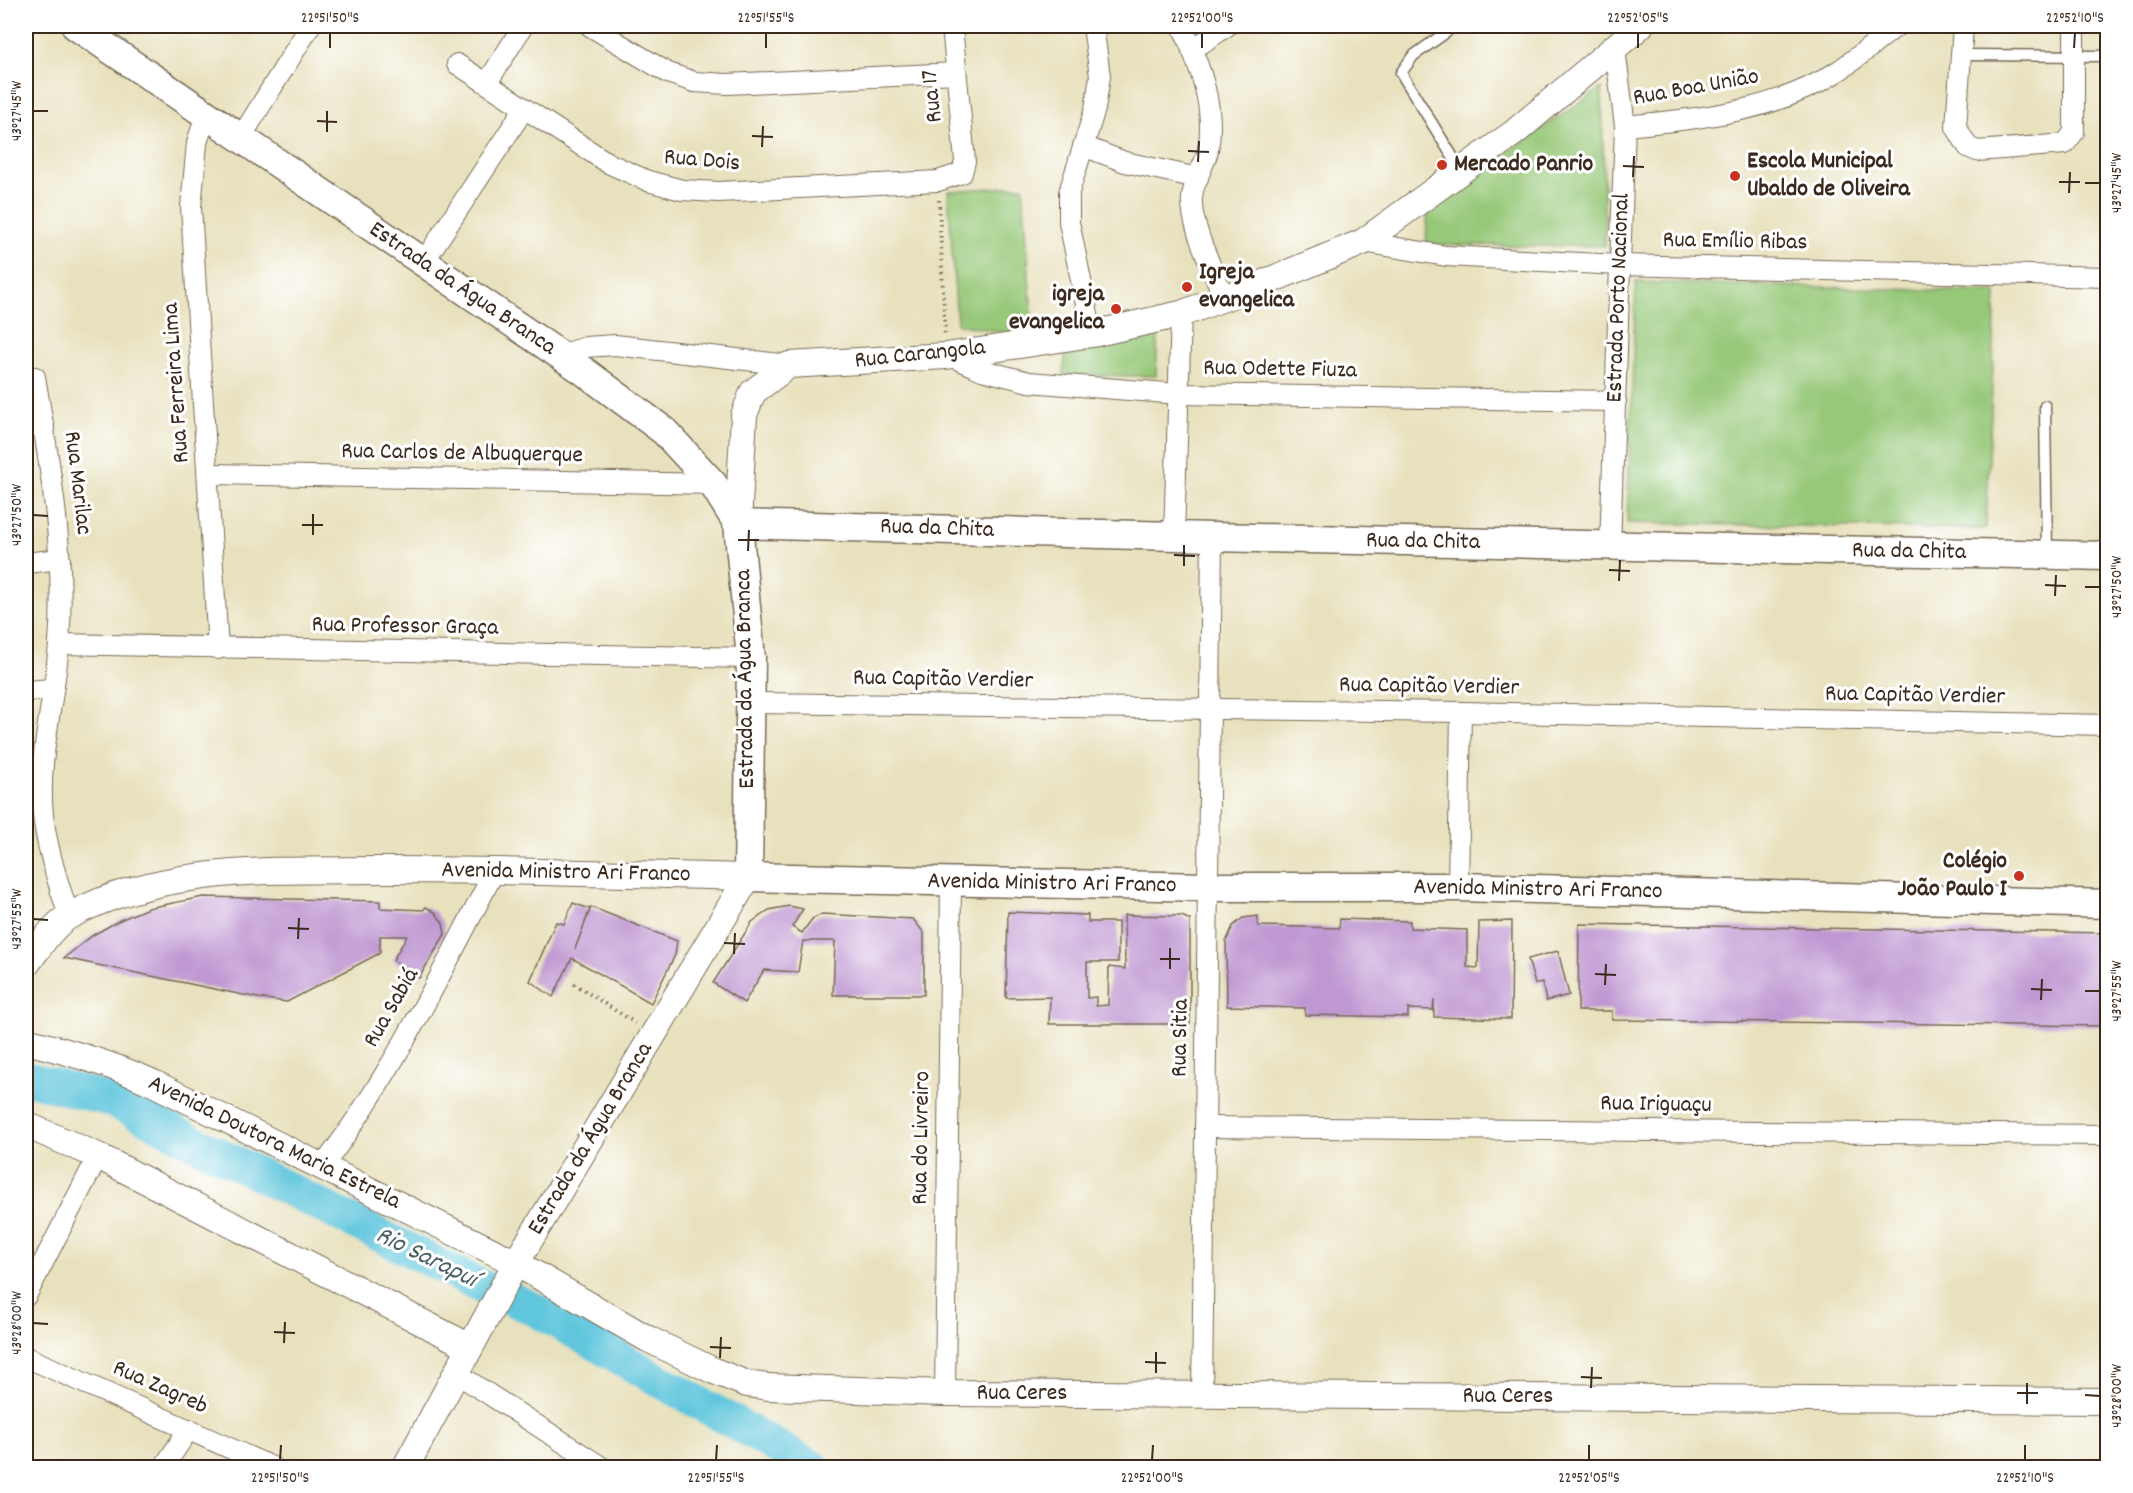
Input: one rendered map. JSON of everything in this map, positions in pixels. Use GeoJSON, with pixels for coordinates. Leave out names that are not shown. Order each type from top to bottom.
{"type":"FeatureCollection","features":[{"type":"Feature","properties":{"kind":"main road","name":"Estrada da Água Branca"},"geometry":{"type":"LineString","coordinates":[[76,26],[206,114],[240,140],[560,355],[664,431],[713,484],[738,524],[751,658],[748,877]]}},
{"type":"Feature","properties":{"kind":"main road","name":"Rua da Chita"},"geometry":{"type":"LineString","coordinates":[[738,524],[1212,537],[2108,555]]}},
{"type":"Feature","properties":{"kind":"main road","name":"Avenida Ministro Ari Franco"},"geometry":{"type":"LineString","coordinates":[[748,877],[1208,887],[1458,887],[2108,904]]}},
{"type":"Feature","properties":{"kind":"street"},"geometry":{"type":"LineString","coordinates":[[240,140],[310,26]]}},
{"type":"Feature","properties":{"kind":"street"},"geometry":{"type":"LineString","coordinates":[[487,83],[523,26]]}},
{"type":"Feature","properties":{"kind":"street"},"geometry":{"type":"LineString","coordinates":[[590,26],[668,74],[694,82],[727,84],[956,73]]}},
{"type":"Feature","properties":{"kind":"street","name":"Rua 17"},"geometry":{"type":"LineString","coordinates":[[952,26],[965,161]]}},
{"type":"Feature","properties":{"kind":"street"},"geometry":{"type":"LineString","coordinates":[[1092,334],[1069,222],[1069,192],[1095,109],[1100,76],[1093,26]]}},
{"type":"Feature","properties":{"kind":"street"},"geometry":{"type":"LineString","coordinates":[[1182,26],[1208,100],[1210,125],[1208,151],[1192,198],[1194,215],[1224,298]]}},
{"type":"Feature","properties":{"kind":"street"},"geometry":{"type":"LineString","coordinates":[[1192,50],[1227,26]]}},
{"type":"Feature","properties":{"kind":"street"},"geometry":{"type":"LineString","coordinates":[[1615,49],[1640,26]]}},
{"type":"Feature","properties":{"kind":"street","name":"Rua Boa União"},"geometry":{"type":"LineString","coordinates":[[1625,126],[1679,121],[1748,109],[1800,92],[1838,71],[1897,26]]}},
{"type":"Feature","properties":{"kind":"street"},"geometry":{"type":"LineString","coordinates":[[1963,26],[1956,127],[1968,147],[1977,151],[2065,144],[2070,140],[2074,132],[2074,26]]}},
{"type":"Feature","properties":{"kind":"street","name":"Estrada Porto Nacional"},"geometry":{"type":"LineString","coordinates":[[1610,546],[1625,126],[1615,49]]}},
{"type":"Feature","properties":{"kind":"street","name":"Rua Carangola"},"geometry":{"type":"LineString","coordinates":[[789,365],[947,355],[1092,334],[1181,314],[1224,298],[1364,242],[1462,172],[1615,49]]}},
{"type":"Feature","properties":{"kind":"street","name":"Rua Dois"},"geometry":{"type":"LineString","coordinates":[[458,64],[608,163],[648,181],[682,189],[718,192],[938,181],[962,173],[965,161]]}},
{"type":"Feature","properties":{"kind":"street"},"geometry":{"type":"LineString","coordinates":[[423,263],[524,109]]}},
{"type":"Feature","properties":{"kind":"street","name":"Rua Ferreira Lima"},"geometry":{"type":"LineString","coordinates":[[206,114],[197,143],[191,207],[218,649]]}},
{"type":"Feature","properties":{"kind":"street"},"geometry":{"type":"LineString","coordinates":[[1083,146],[1125,162],[1198,178]]}},
{"type":"Feature","properties":{"kind":"street","name":"Rua Emílio Ribas"},"geometry":{"type":"LineString","coordinates":[[1364,242],[1446,256],[1619,265],[2108,277]]}},
{"type":"Feature","properties":{"kind":"street"},"geometry":{"type":"LineString","coordinates":[[1174,536],[1181,314]]}},
{"type":"Feature","properties":{"kind":"street"},"geometry":{"type":"LineString","coordinates":[[560,355],[586,347],[615,345],[789,365]]}},
{"type":"Feature","properties":{"kind":"street","name":"Rua Odette Fiuza"},"geometry":{"type":"LineString","coordinates":[[947,355],[982,370],[1029,382],[1179,394],[1616,401]]}},
{"type":"Feature","properties":{"kind":"street"},"geometry":{"type":"LineString","coordinates":[[738,524],[746,408],[753,392],[762,383],[789,365]]}},
{"type":"Feature","properties":{"kind":"street","name":"Rua Marilac"},"geometry":{"type":"LineString","coordinates":[[35,377],[34,426],[60,559],[59,644],[44,760],[34,815],[69,916]]}},
{"type":"Feature","properties":{"kind":"street","name":"Rua Carlos de Albuquerque"},"geometry":{"type":"LineString","coordinates":[[209,474],[713,484]]}},
{"type":"Feature","properties":{"kind":"street","name":"Rua Sitia"},"geometry":{"type":"LineString","coordinates":[[1202,1395],[1212,537]]}},
{"type":"Feature","properties":{"kind":"street"},"geometry":{"type":"LineString","coordinates":[[26,563],[60,559]]}},
{"type":"Feature","properties":{"kind":"street","name":"Rua Professor Graça"},"geometry":{"type":"LineString","coordinates":[[59,644],[751,658]]}},
{"type":"Feature","properties":{"kind":"street"},"geometry":{"type":"LineString","coordinates":[[26,691],[52,689]]}},
{"type":"Feature","properties":{"kind":"street","name":"Rua Capitão Verdier"},"geometry":{"type":"LineString","coordinates":[[750,703],[1461,712],[2108,725]]}},
{"type":"Feature","properties":{"kind":"street"},"geometry":{"type":"LineString","coordinates":[[1458,887],[1461,712]]}},
{"type":"Feature","properties":{"kind":"street","name":"Avenida Ministro Ari Franco"},"geometry":{"type":"LineString","coordinates":[[26,965],[35,947],[69,916],[136,889],[202,877],[265,871],[495,870],[748,877]]}},
{"type":"Feature","properties":{"kind":"street","name":"Rua Sabiá"},"geometry":{"type":"LineString","coordinates":[[323,1166],[349,1131],[432,990],[495,870]]}},
{"type":"Feature","properties":{"kind":"street","name":"Estrada da Água Branca"},"geometry":{"type":"LineString","coordinates":[[405,1467],[511,1273],[748,877]]}},
{"type":"Feature","properties":{"kind":"street","name":"Rua do Livreiro"},"geometry":{"type":"LineString","coordinates":[[945,1394],[951,883]]}},
{"type":"Feature","properties":{"kind":"street","name":"Avenida Doutora Maria Estrela"},"geometry":{"type":"LineString","coordinates":[[26,1041],[77,1053],[121,1068],[323,1166],[511,1273],[714,1371],[747,1384],[801,1390],[945,1394]]}},
{"type":"Feature","properties":{"kind":"street"},"geometry":{"type":"LineString","coordinates":[[26,1125],[98,1156],[470,1347]]}},
{"type":"Feature","properties":{"kind":"street","name":"Rua Iriguaçu"},"geometry":{"type":"LineString","coordinates":[[1205,1127],[2108,1135]]}},
{"type":"Feature","properties":{"kind":"street"},"geometry":{"type":"LineString","coordinates":[[26,1296],[98,1156]]}},
{"type":"Feature","properties":{"kind":"street","name":"Rua Zagreb"},"geometry":{"type":"LineString","coordinates":[[26,1357],[274,1467]]}},
{"type":"Feature","properties":{"kind":"street"},"geometry":{"type":"LineString","coordinates":[[456,1374],[603,1467]]}},
{"type":"Feature","properties":{"kind":"street","name":"Rua Ceres"},"geometry":{"type":"LineString","coordinates":[[945,1394],[2108,1401]]}},
{"type":"Feature","properties":{"kind":"street"},"geometry":{"type":"LineString","coordinates":[[163,1467],[189,1429]]}},
{"type":"Feature","properties":{"kind":"lane"},"geometry":{"type":"LineString","coordinates":[[1448,31],[1413,56],[1401,73],[1462,172]]}},
{"type":"Feature","properties":{"kind":"lane"},"geometry":{"type":"LineString","coordinates":[[1961,56],[2108,56]]}},
{"type":"Feature","properties":{"kind":"lane"},"geometry":{"type":"LineString","coordinates":[[2045,406],[2046,554]]}},
{"type":"Feature","properties":{"kind":"path"},"geometry":{"type":"LineString","coordinates":[[938,181],[947,355]]}},
{"type":"Feature","properties":{"kind":"path"},"geometry":{"type":"LineString","coordinates":[[574,984],[653,1035]]}},
{"type":"Feature","properties":{"kind":"green space"},"geometry":{"type":"Polygon","coordinates":[[[1602,88],[1605,246],[1426,245],[1428,205],[1602,88]]]}},
{"type":"Feature","properties":{"kind":"green space"},"geometry":{"type":"Polygon","coordinates":[[[1023,186],[1033,334],[1019,335],[957,324],[948,191],[1023,186]]]}},
{"type":"Feature","properties":{"kind":"green space"},"geometry":{"type":"Polygon","coordinates":[[[1636,282],[1996,292],[1986,529],[1627,523],[1636,282]]]}},
{"type":"Feature","properties":{"kind":"green space"},"geometry":{"type":"Polygon","coordinates":[[[1158,332],[1156,376],[1063,375],[1066,353],[1158,332]]]}},
{"type":"Feature","properties":{"kind":"building"},"geometry":{"type":"Polygon","coordinates":[[[203,897],[380,901],[380,908],[423,910],[426,907],[435,912],[443,923],[445,934],[419,978],[393,960],[407,936],[380,936],[380,953],[287,1002],[64,958],[93,935],[120,920],[148,908],[203,897]]]}},
{"type":"Feature","properties":{"kind":"building"},"geometry":{"type":"Polygon","coordinates":[[[573,903],[590,909],[575,949],[591,907],[677,941],[675,955],[651,1003],[572,958],[553,997],[530,981],[556,922],[564,924],[573,903]]]}},
{"type":"Feature","properties":{"kind":"building"},"geometry":{"type":"Polygon","coordinates":[[[789,906],[803,909],[792,927],[802,933],[812,919],[822,914],[913,919],[924,933],[924,995],[833,995],[835,941],[803,941],[798,972],[764,970],[744,1003],[713,983],[752,922],[769,910],[789,906]]]}},
{"type":"Feature","properties":{"kind":"building"},"geometry":{"type":"Polygon","coordinates":[[[1008,912],[1088,915],[1088,922],[1118,922],[1118,962],[1087,962],[1087,998],[1096,997],[1096,1006],[1108,1005],[1109,967],[1125,969],[1124,915],[1182,916],[1190,920],[1190,1024],[1049,1024],[1050,997],[1006,998],[1008,912]]]}},
{"type":"Feature","properties":{"kind":"building"},"geometry":{"type":"Polygon","coordinates":[[[1258,916],[1258,926],[1339,928],[1340,919],[1410,921],[1410,928],[1467,930],[1467,967],[1478,968],[1479,922],[1512,921],[1511,1019],[1434,1017],[1434,999],[1433,1010],[1408,1009],[1408,1017],[1305,1015],[1305,1008],[1227,1006],[1226,942],[1233,926],[1243,918],[1258,916]]]}},
{"type":"Feature","properties":{"kind":"building"},"geometry":{"type":"Polygon","coordinates":[[[1579,924],[2108,933],[2108,1026],[1612,1020],[1612,1011],[1578,1011],[1579,924]]]}},
{"type":"Feature","properties":{"kind":"building"},"geometry":{"type":"Polygon","coordinates":[[[1558,951],[1569,995],[1546,1001],[1542,982],[1535,984],[1528,959],[1558,951]]]}},
{"type":"Feature","properties":{"kind":"waterway","name":"Rio Sarapuí"},"geometry":{"type":"LineString","coordinates":[[26,1078],[111,1100],[477,1284],[532,1308],[814,1468]]}},
{"type":"Feature","properties":{"kind":"place","name":"Mercado Panrio"},"geometry":{"type":"Point","coordinates":[1442,165]}},
{"type":"Feature","properties":{"kind":"place","name":"Escola Municipal Ubaldo de Oliveira"},"geometry":{"type":"Point","coordinates":[1735,176]}},
{"type":"Feature","properties":{"kind":"place","name":"Igreja evangelica"},"geometry":{"type":"Point","coordinates":[1187,287]}},
{"type":"Feature","properties":{"kind":"place","name":"igreja evangelica"},"geometry":{"type":"Point","coordinates":[1116,309]}},
{"type":"Feature","properties":{"kind":"place","name":"Colégio João Paulo I"},"geometry":{"type":"Point","coordinates":[2019,876]}}]}
